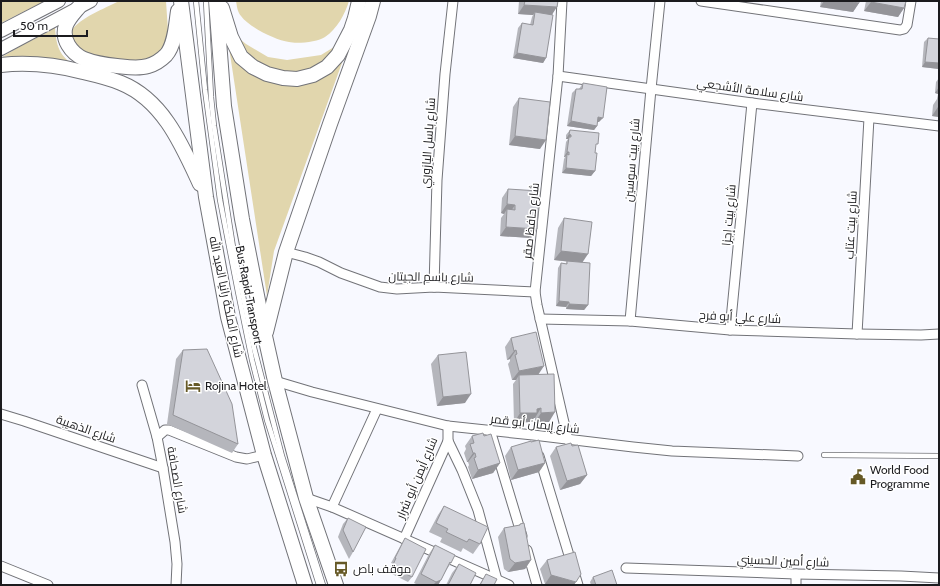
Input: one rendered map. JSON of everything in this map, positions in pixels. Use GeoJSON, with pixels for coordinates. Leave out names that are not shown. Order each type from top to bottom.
{"type":"FeatureCollection","features":[{"type":"Feature","properties":{"kind":"main road"},"geometry":{"type":"LineString","coordinates":[[1,31],[59,1]]}},
{"type":"Feature","properties":{"kind":"main road"},"geometry":{"type":"LineString","coordinates":[[85,4],[71,16],[66,25],[64,33],[70,48],[77,55],[85,59],[112,66],[138,68],[154,64],[167,54],[171,47],[180,1]]}},
{"type":"Feature","properties":{"kind":"main road","name":"شارع الملكة رانيا العبد الله"},"geometry":{"type":"LineString","coordinates":[[180,1],[206,197],[228,317],[264,454],[305,585]]}},
{"type":"Feature","properties":{"kind":"main road"},"geometry":{"type":"LineString","coordinates":[[216,1],[224,106],[242,219],[264,336],[306,498],[336,585]]}},
{"type":"Feature","properties":{"kind":"main road"},"geometry":{"type":"LineString","coordinates":[[220,1],[231,37],[241,57],[253,67],[267,74],[283,78],[297,79],[314,75],[327,67],[338,55],[351,30],[359,1]]}},
{"type":"Feature","properties":{"kind":"main road"},"geometry":{"type":"LineString","coordinates":[[264,336],[286,252],[373,1]]}},
{"type":"Feature","properties":{"kind":"main road"},"geometry":{"type":"LineString","coordinates":[[1,49],[85,4]]}},
{"type":"Feature","properties":{"kind":"main road"},"geometry":{"type":"LineString","coordinates":[[1,65],[28,64],[67,68],[122,83],[138,92],[156,108],[171,127],[184,148],[206,197]]}},
{"type":"Feature","properties":{"kind":"street","name":"شارع باسل اليازوري"},"geometry":{"type":"LineString","coordinates":[[434,288],[437,180],[445,74],[453,1]]}},
{"type":"Feature","properties":{"kind":"street","name":"شارع حافظ صقر"},"geometry":{"type":"LineString","coordinates":[[562,1],[558,76],[535,292],[536,305],[568,440]]}},
{"type":"Feature","properties":{"kind":"street","name":"شارع بيت سوسين"},"geometry":{"type":"LineString","coordinates":[[630,322],[660,1]]}},
{"type":"Feature","properties":{"kind":"street"},"geometry":{"type":"LineString","coordinates":[[701,1],[900,30],[904,29],[907,24],[911,1]]}},
{"type":"Feature","properties":{"kind":"street","name":"شارع سلامة الأشجعي"},"geometry":{"type":"LineString","coordinates":[[558,76],[752,103],[939,126]]}},
{"type":"Feature","properties":{"kind":"street","name":"شارع بيت إجزا"},"geometry":{"type":"LineString","coordinates":[[730,330],[752,103]]}},
{"type":"Feature","properties":{"kind":"street","name":"شارع بيت عتاب"},"geometry":{"type":"LineString","coordinates":[[857,334],[869,118]]}},
{"type":"Feature","properties":{"kind":"street","name":"شارع باسم الجيتان"},"geometry":{"type":"LineString","coordinates":[[286,252],[305,257],[341,273],[380,287],[397,289],[434,288],[535,292]]}},
{"type":"Feature","properties":{"kind":"street","name":"شارع علي أبو فرح"},"geometry":{"type":"LineString","coordinates":[[540,319],[630,322],[730,330],[857,334],[939,334]]}},
{"type":"Feature","properties":{"kind":"street","name":"شارع إيمان أبو قمر"},"geometry":{"type":"LineString","coordinates":[[275,381],[312,392],[448,426],[490,430],[535,443],[568,440],[672,451],[798,456]]}},
{"type":"Feature","properties":{"kind":"street","name":"شارع الصحافة"},"geometry":{"type":"LineString","coordinates":[[142,384],[157,437],[163,468],[175,542],[177,564],[175,584]]}},
{"type":"Feature","properties":{"kind":"street"},"geometry":{"type":"LineString","coordinates":[[332,507],[376,408]]}},
{"type":"Feature","properties":{"kind":"street","name":"شارع الذهيبة"},"geometry":{"type":"LineString","coordinates":[[1,414],[163,468]]}},
{"type":"Feature","properties":{"kind":"street","name":"شارع أيمن أبو شرار"},"geometry":{"type":"LineString","coordinates":[[404,539],[448,441],[448,426]]}},
{"type":"Feature","properties":{"kind":"street"},"geometry":{"type":"LineString","coordinates":[[157,437],[165,430],[169,430],[236,457],[247,459],[264,454]]}},
{"type":"Feature","properties":{"kind":"street"},"geometry":{"type":"LineString","coordinates":[[490,430],[537,585]]}},
{"type":"Feature","properties":{"kind":"street"},"geometry":{"type":"LineString","coordinates":[[448,441],[462,470],[478,510],[497,580]]}},
{"type":"Feature","properties":{"kind":"street"},"geometry":{"type":"LineString","coordinates":[[535,443],[578,585]]}},
{"type":"Feature","properties":{"kind":"street"},"geometry":{"type":"LineString","coordinates":[[306,498],[332,507],[509,585]]}},
{"type":"Feature","properties":{"kind":"street"},"geometry":{"type":"LineString","coordinates":[[1,566],[48,585]]}},
{"type":"Feature","properties":{"kind":"street","name":"شارع أمين الحسيني"},"geometry":{"type":"LineString","coordinates":[[626,568],[939,578]]}},
{"type":"Feature","properties":{"kind":"street"},"geometry":{"type":"LineString","coordinates":[[796,574],[796,585]]}},
{"type":"Feature","properties":{"kind":"lane","name":"Bus Rapid Transport"},"geometry":{"type":"LineString","coordinates":[[196,1],[220,200],[252,360],[267,420],[319,585]]}},
{"type":"Feature","properties":{"kind":"lane","name":"Bus Rapid Transport"},"geometry":{"type":"LineString","coordinates":[[206,1],[214,126],[233,248],[252,340],[282,456],[323,585]]}},
{"type":"Feature","properties":{"kind":"lane"},"geometry":{"type":"LineString","coordinates":[[824,455],[939,456]]}},
{"type":"Feature","properties":{"kind":"shaded area"},"geometry":{"type":"Polygon","coordinates":[[[1,1],[45,1],[1,23],[1,1]]]}},
{"type":"Feature","properties":{"kind":"shaded area"},"geometry":{"type":"Polygon","coordinates":[[[119,1],[166,1],[168,31],[167,42],[158,55],[142,63],[88,56],[80,50],[72,39],[71,31],[75,26],[93,14],[119,1]]]}},
{"type":"Feature","properties":{"kind":"shaded area"},"geometry":{"type":"Polygon","coordinates":[[[236,1],[349,1],[340,21],[329,34],[322,39],[297,43],[277,39],[250,24],[240,14],[236,1]]]}},
{"type":"Feature","properties":{"kind":"shaded area"},"geometry":{"type":"Polygon","coordinates":[[[55,27],[59,49],[65,58],[75,65],[48,60],[2,57],[46,33],[55,27]]]}},
{"type":"Feature","properties":{"kind":"shaded area"},"geometry":{"type":"Polygon","coordinates":[[[226,28],[246,44],[268,57],[287,60],[321,55],[334,47],[347,49],[274,251],[267,296],[226,28]]]}},
{"type":"Feature","properties":{"kind":"building"},"geometry":{"type":"Polygon","coordinates":[[[525,1],[558,1],[557,7],[524,5],[525,1]]]}},
{"type":"Feature","properties":{"kind":"building"},"geometry":{"type":"Polygon","coordinates":[[[846,1],[859,1],[859,3],[846,1]]]}},
{"type":"Feature","properties":{"kind":"building"},"geometry":{"type":"Polygon","coordinates":[[[871,1],[906,1],[904,8],[871,1]]]}},
{"type":"Feature","properties":{"kind":"building"},"geometry":{"type":"Polygon","coordinates":[[[535,12],[553,15],[546,58],[517,53],[522,23],[533,25],[535,12]]]}},
{"type":"Feature","properties":{"kind":"building"},"geometry":{"type":"Polygon","coordinates":[[[928,38],[939,39],[939,63],[925,62],[928,38]]]}},
{"type":"Feature","properties":{"kind":"building"},"geometry":{"type":"Polygon","coordinates":[[[583,83],[607,87],[603,118],[598,117],[597,126],[571,121],[576,89],[582,89],[583,83]]]}},
{"type":"Feature","properties":{"kind":"building"},"geometry":{"type":"Polygon","coordinates":[[[519,98],[550,102],[546,140],[515,136],[519,98]]]}},
{"type":"Feature","properties":{"kind":"building"},"geometry":{"type":"Polygon","coordinates":[[[570,130],[599,133],[595,153],[597,153],[595,171],[566,168],[567,154],[569,155],[569,152],[567,152],[569,137],[571,137],[569,134],[570,130]]]}},
{"type":"Feature","properties":{"kind":"building"},"geometry":{"type":"Polygon","coordinates":[[[508,189],[539,191],[537,229],[506,227],[507,209],[515,210],[515,205],[507,204],[508,189]]]}},
{"type":"Feature","properties":{"kind":"building"},"geometry":{"type":"Polygon","coordinates":[[[564,218],[592,222],[588,254],[561,251],[564,218]]]}},
{"type":"Feature","properties":{"kind":"building"},"geometry":{"type":"Polygon","coordinates":[[[567,261],[590,263],[588,305],[569,304],[569,302],[559,301],[561,263],[567,264],[567,261]]]}},
{"type":"Feature","properties":{"kind":"building"},"geometry":{"type":"Polygon","coordinates":[[[536,332],[544,366],[519,371],[515,355],[517,354],[516,350],[514,351],[511,338],[536,332]]]}},
{"type":"Feature","properties":{"kind":"building","name":"Rojina Hotel"},"geometry":{"type":"Polygon","coordinates":[[[207,349],[232,404],[238,444],[173,415],[183,350],[207,349]]]}},
{"type":"Feature","properties":{"kind":"building"},"geometry":{"type":"Polygon","coordinates":[[[466,352],[471,394],[443,397],[438,355],[466,352]]]}},
{"type":"Feature","properties":{"kind":"building"},"geometry":{"type":"Polygon","coordinates":[[[554,374],[555,412],[541,413],[541,408],[537,409],[537,413],[520,413],[519,375],[554,374]]]}},
{"type":"Feature","properties":{"kind":"building"},"geometry":{"type":"Polygon","coordinates":[[[483,433],[484,436],[491,434],[500,463],[478,470],[474,458],[476,457],[475,453],[473,453],[470,444],[474,443],[472,436],[483,433]]]}},
{"type":"Feature","properties":{"kind":"building"},"geometry":{"type":"Polygon","coordinates":[[[539,440],[545,463],[518,470],[511,447],[539,440]]]}},
{"type":"Feature","properties":{"kind":"building"},"geometry":{"type":"Polygon","coordinates":[[[571,443],[572,446],[578,445],[587,475],[567,481],[556,447],[571,443]]]}},
{"type":"Feature","properties":{"kind":"building"},"geometry":{"type":"Polygon","coordinates":[[[444,506],[488,527],[480,544],[469,539],[467,542],[446,532],[448,529],[436,523],[444,506]]]}},
{"type":"Feature","properties":{"kind":"building"},"geometry":{"type":"Polygon","coordinates":[[[348,518],[366,527],[353,552],[343,530],[348,518]]]}},
{"type":"Feature","properties":{"kind":"building"},"geometry":{"type":"Polygon","coordinates":[[[524,523],[531,560],[515,563],[510,559],[504,528],[524,523]]]}},
{"type":"Feature","properties":{"kind":"building"},"geometry":{"type":"Polygon","coordinates":[[[405,538],[426,549],[412,577],[392,567],[405,538]]]}},
{"type":"Feature","properties":{"kind":"building"},"geometry":{"type":"Polygon","coordinates":[[[435,545],[455,555],[441,580],[436,582],[421,574],[435,545]]]}},
{"type":"Feature","properties":{"kind":"building"},"geometry":{"type":"Polygon","coordinates":[[[575,552],[581,574],[576,582],[551,575],[547,560],[575,552]]]}},
{"type":"Feature","properties":{"kind":"building"},"geometry":{"type":"Polygon","coordinates":[[[459,564],[476,573],[470,585],[448,585],[459,564]]]}},
{"type":"Feature","properties":{"kind":"building"},"geometry":{"type":"Polygon","coordinates":[[[612,570],[617,585],[596,585],[593,577],[612,570]]]}},
{"type":"Feature","properties":{"kind":"building"},"geometry":{"type":"Polygon","coordinates":[[[486,574],[497,579],[494,585],[480,585],[486,574]]]}},
{"type":"Feature","properties":{"kind":"place","name":"Rojina Hotel"},"geometry":{"type":"Point","coordinates":[193,386]}},
{"type":"Feature","properties":{"kind":"place","name":"World Food Programme"},"geometry":{"type":"Point","coordinates":[858,477]}},
{"type":"Feature","properties":{"kind":"place","name":"موقف باص"},"geometry":{"type":"Point","coordinates":[341,569]}}]}
